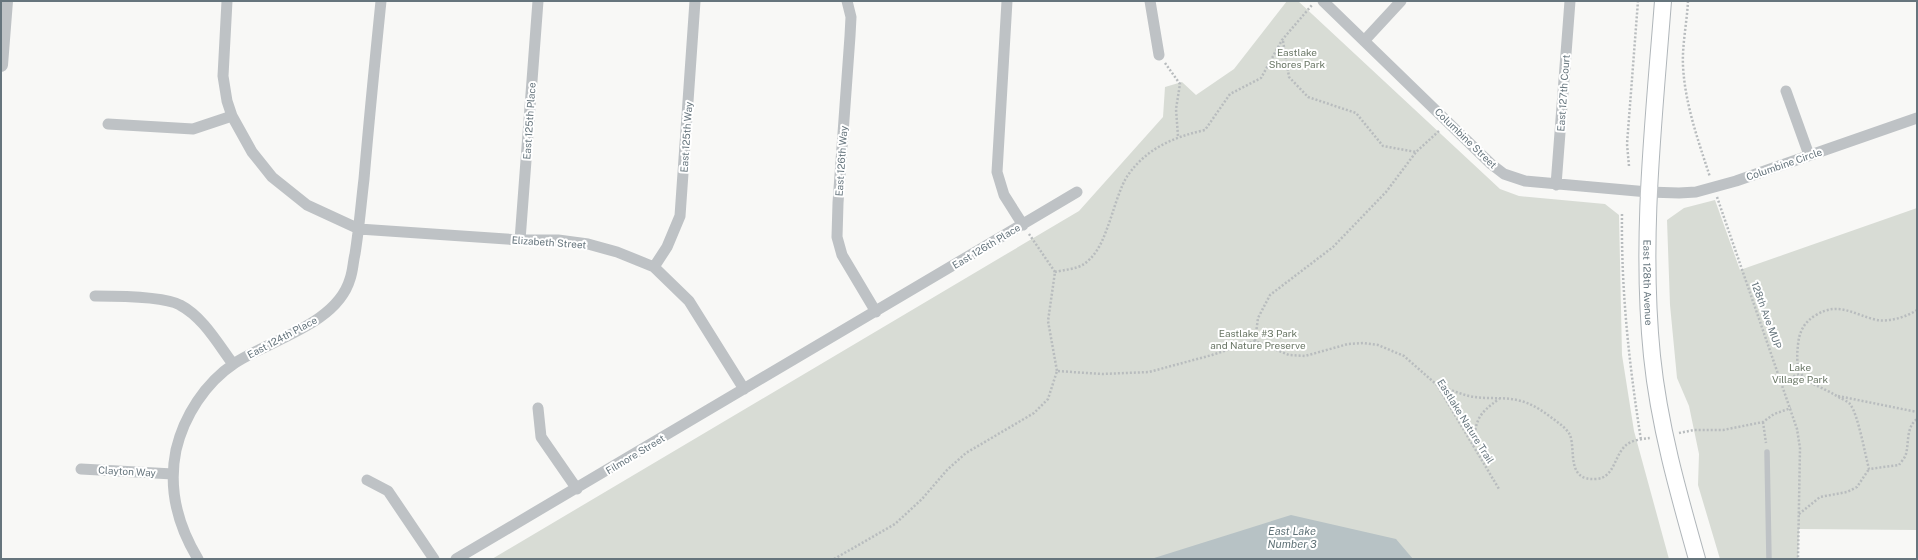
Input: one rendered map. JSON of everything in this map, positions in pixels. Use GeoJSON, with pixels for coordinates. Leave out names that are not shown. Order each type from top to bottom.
{"type":"FeatureCollection","features":[{"type":"Feature","properties":{"kind":"main road","name":"East 128th Avenue"},"geometry":{"type":"LineString","coordinates":[[1663,1],[1648,192],[1647,278],[1652,358],[1664,435],[1680,501],[1697,559]]}},
{"type":"Feature","properties":{"kind":"street"},"geometry":{"type":"LineString","coordinates":[[1,65],[6,1]]}},
{"type":"Feature","properties":{"kind":"street"},"geometry":{"type":"LineString","coordinates":[[227,1],[224,76],[227,101],[232,116],[252,152],[277,182],[307,205],[359,229]]}},
{"type":"Feature","properties":{"kind":"street","name":"East 124th Place"},"geometry":{"type":"LineString","coordinates":[[198,559],[185,536],[177,512],[174,494],[173,474],[178,443],[189,415],[204,392],[234,364],[262,347],[317,320],[333,307],[344,293],[350,280],[359,229],[381,1]]}},
{"type":"Feature","properties":{"kind":"street","name":"East 125th Place"},"geometry":{"type":"LineString","coordinates":[[520,240],[538,1]]}},
{"type":"Feature","properties":{"kind":"street","name":"East 125th Way"},"geometry":{"type":"LineString","coordinates":[[654,267],[667,247],[680,216],[695,1]]}},
{"type":"Feature","properties":{"kind":"street","name":"East 126th Way"},"geometry":{"type":"LineString","coordinates":[[847,1],[851,17],[838,203],[838,237],[842,255],[876,312]]}},
{"type":"Feature","properties":{"kind":"street","name":"East 126th Place"},"geometry":{"type":"LineString","coordinates":[[814,348],[1023,225],[1004,195],[997,172],[1007,1]]}},
{"type":"Feature","properties":{"kind":"street"},"geometry":{"type":"LineString","coordinates":[[1150,1],[1159,55]]}},
{"type":"Feature","properties":{"kind":"street","name":"Columbine Street"},"geometry":{"type":"LineString","coordinates":[[1323,1],[1491,164],[1504,174],[1514,179],[1556,185],[1648,192]]}},
{"type":"Feature","properties":{"kind":"street"},"geometry":{"type":"LineString","coordinates":[[1364,41],[1401,1]]}},
{"type":"Feature","properties":{"kind":"street","name":"East 127th Court"},"geometry":{"type":"LineString","coordinates":[[1556,185],[1570,1]]}},
{"type":"Feature","properties":{"kind":"street"},"geometry":{"type":"LineString","coordinates":[[1786,91],[1809,155]]}},
{"type":"Feature","properties":{"kind":"street"},"geometry":{"type":"LineString","coordinates":[[108,124],[193,129],[232,116]]}},
{"type":"Feature","properties":{"kind":"street","name":"Columbine Circle"},"geometry":{"type":"LineString","coordinates":[[1648,192],[1679,193],[1714,188],[1917,118]]}},
{"type":"Feature","properties":{"kind":"street"},"geometry":{"type":"LineString","coordinates":[[1023,225],[1077,192]]}},
{"type":"Feature","properties":{"kind":"street","name":"Elizabeth Street"},"geometry":{"type":"LineString","coordinates":[[359,229],[520,240],[558,240],[602,247],[654,267],[689,301],[744,389]]}},
{"type":"Feature","properties":{"kind":"street"},"geometry":{"type":"LineString","coordinates":[[95,296],[143,298],[174,302],[181,305],[200,320],[234,364]]}},
{"type":"Feature","properties":{"kind":"street","name":"Filmore Street"},"geometry":{"type":"LineString","coordinates":[[456,559],[814,348]]}},
{"type":"Feature","properties":{"kind":"street"},"geometry":{"type":"LineString","coordinates":[[538,408],[541,437],[577,489]]}},
{"type":"Feature","properties":{"kind":"street","name":"Clayton Way"},"geometry":{"type":"LineString","coordinates":[[81,469],[173,474]]}},
{"type":"Feature","properties":{"kind":"street"},"geometry":{"type":"LineString","coordinates":[[367,480],[388,491],[434,559]]}},
{"type":"Feature","properties":{"kind":"lane"},"geometry":{"type":"LineString","coordinates":[[1767,452],[1769,559]]}},
{"type":"Feature","properties":{"kind":"path"},"geometry":{"type":"LineString","coordinates":[[1055,272],[1083,265],[1094,256],[1104,237],[1127,176],[1145,156],[1158,146],[1178,136],[1205,130],[1230,94],[1261,78],[1282,40],[1315,1]]}},
{"type":"Feature","properties":{"kind":"path"},"geometry":{"type":"LineString","coordinates":[[1629,166],[1627,144],[1638,1]]}},
{"type":"Feature","properties":{"kind":"path"},"geometry":{"type":"LineString","coordinates":[[1688,1],[1683,64],[1684,82],[1691,118],[1710,177]]}},
{"type":"Feature","properties":{"kind":"path"},"geometry":{"type":"LineString","coordinates":[[1282,40],[1289,77],[1308,97],[1356,113],[1383,146],[1416,152]]}},
{"type":"Feature","properties":{"kind":"path"},"geometry":{"type":"LineString","coordinates":[[1159,55],[1180,84],[1176,109],[1178,136]]}},
{"type":"Feature","properties":{"kind":"path"},"geometry":{"type":"LineString","coordinates":[[1057,371],[1102,374],[1149,372],[1196,360],[1255,341],[1258,318],[1270,295],[1333,247],[1386,192],[1416,152],[1449,122]]}},
{"type":"Feature","properties":{"kind":"path","name":"128th Ave MUP"},"geometry":{"type":"LineString","coordinates":[[1717,197],[1782,380],[1797,429],[1800,448],[1798,559]]}},
{"type":"Feature","properties":{"kind":"path"},"geometry":{"type":"LineString","coordinates":[[1437,385],[1470,396],[1520,400],[1534,405],[1563,426],[1570,434],[1572,460],[1575,469],[1582,476],[1590,479],[1600,478],[1613,468],[1625,446],[1629,443],[1640,440],[1626,326],[1623,280],[1622,214]]}},
{"type":"Feature","properties":{"kind":"path"},"geometry":{"type":"LineString","coordinates":[[834,559],[895,524],[922,499],[947,470],[966,454],[1034,413],[1048,398],[1057,371],[1048,321],[1055,272],[1023,225]]}},
{"type":"Feature","properties":{"kind":"path"},"geometry":{"type":"LineString","coordinates":[[1799,514],[1820,497],[1847,492],[1857,487],[1869,468],[1850,404],[1838,396],[1806,381],[1800,374],[1796,356],[1798,340],[1802,327],[1811,318],[1824,310],[1833,308],[1884,321],[1901,318],[1917,310]]}},
{"type":"Feature","properties":{"kind":"path","name":"Eastlake Nature Trail"},"geometry":{"type":"LineString","coordinates":[[1255,341],[1289,356],[1305,356],[1348,344],[1378,345],[1404,356],[1437,385],[1499,489]]}},
{"type":"Feature","properties":{"kind":"path"},"geometry":{"type":"LineString","coordinates":[[1782,380],[1800,374]]}},
{"type":"Feature","properties":{"kind":"path"},"geometry":{"type":"LineString","coordinates":[[1838,396],[1917,412]]}},
{"type":"Feature","properties":{"kind":"path"},"geometry":{"type":"LineString","coordinates":[[1474,447],[1474,429],[1478,417],[1499,399]]}},
{"type":"Feature","properties":{"kind":"path"},"geometry":{"type":"LineString","coordinates":[[1694,430],[1723,430],[1763,422],[1774,414],[1791,408]]}},
{"type":"Feature","properties":{"kind":"path"},"geometry":{"type":"LineString","coordinates":[[1869,468],[1899,465],[1906,455],[1908,436],[1914,421],[1917,419]]}},
{"type":"Feature","properties":{"kind":"path"},"geometry":{"type":"LineString","coordinates":[[1763,422],[1767,452]]}},
{"type":"Feature","properties":{"kind":"green space","name":"Eastlake #3 Park and Nature Preserve"},"geometry":{"type":"Polygon","coordinates":[[[1287,1],[1298,1],[1500,189],[1519,196],[1605,204],[1619,215],[1622,355],[1634,431],[1669,559],[492,559],[1079,211],[1163,117],[1165,87],[1182,82],[1196,95],[1234,69],[1287,1]]]}},
{"type":"Feature","properties":{"kind":"green space","name":"Lake Village Park"},"geometry":{"type":"Polygon","coordinates":[[[1715,200],[1740,270],[1917,208],[1917,530],[1799,529],[1798,559],[1720,559],[1698,485],[1699,454],[1689,406],[1677,378],[1670,305],[1667,220],[1684,208],[1715,200]]]}},
{"type":"Feature","properties":{"kind":"water","name":"East Lake Number 3"},"geometry":{"type":"Polygon","coordinates":[[[1291,515],[1396,539],[1413,559],[1151,559],[1291,515]]]}},
{"type":"Feature","properties":{"kind":"park label","name":"Eastlake Shores Park"},"geometry":{"type":"Point","coordinates":[1297,58]}}]}
